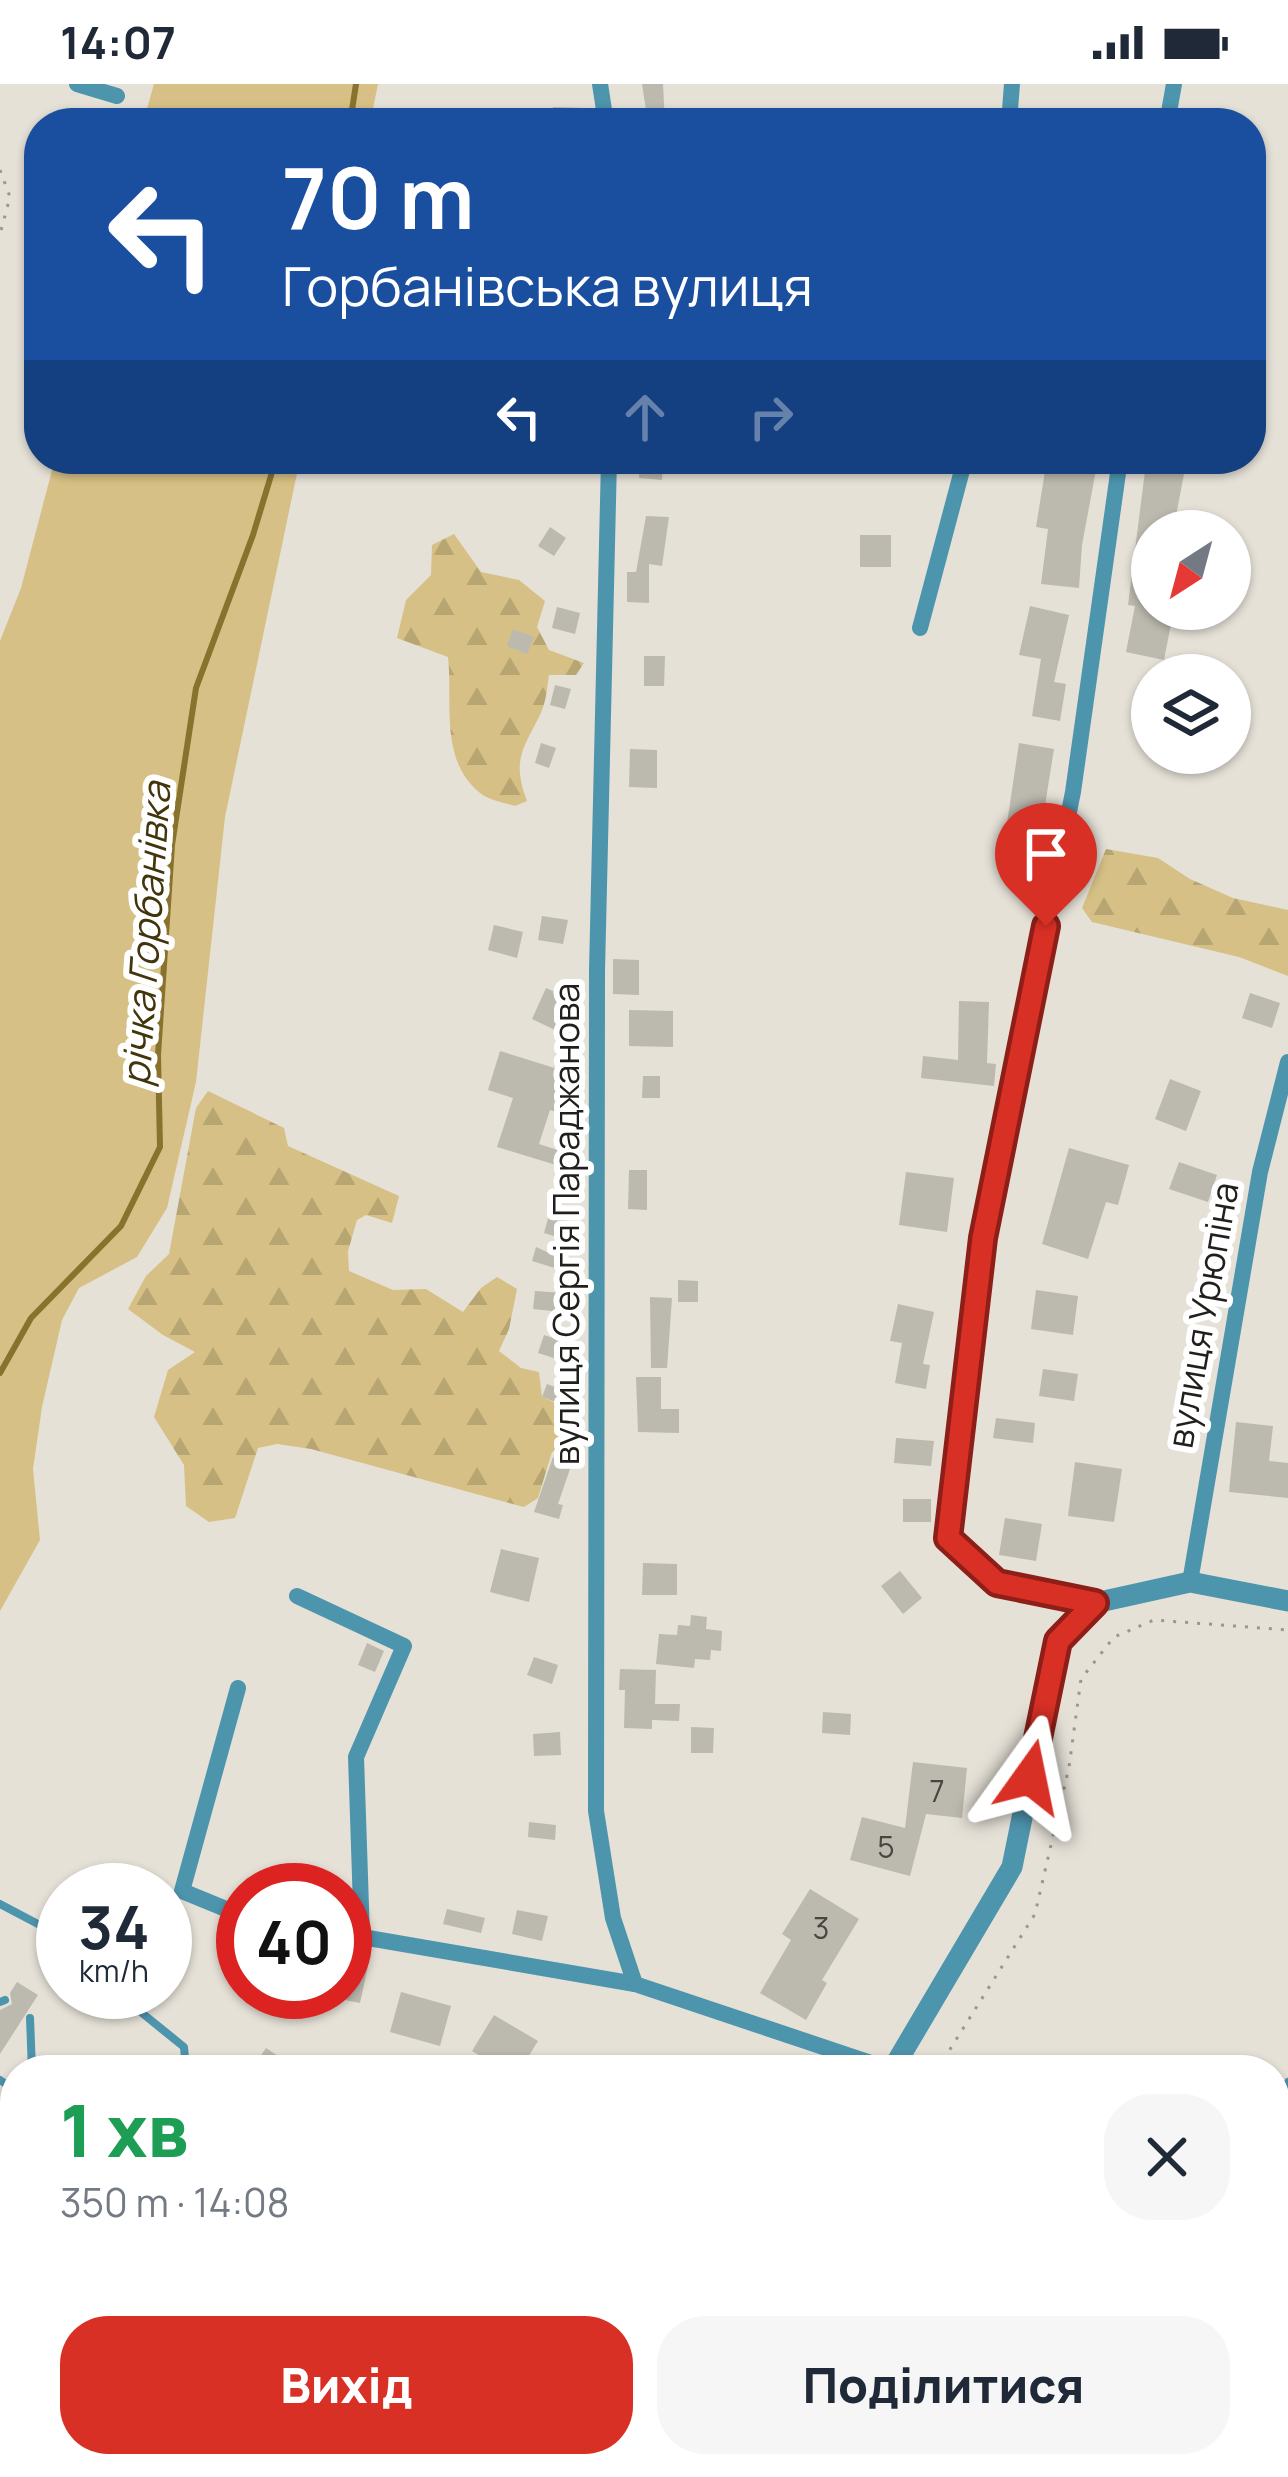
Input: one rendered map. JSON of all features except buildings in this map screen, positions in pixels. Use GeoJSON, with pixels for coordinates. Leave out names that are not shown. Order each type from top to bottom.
{"type":"FeatureCollection","features":[{"type":"Feature","properties":{"kind":"street"},"geometry":{"type":"LineString","coordinates":[[77,84],[117,96]]}},
{"type":"Feature","properties":{"kind":"street","name":"вулиця Сергія Параджанова"},"geometry":{"type":"LineString","coordinates":[[609,474],[598,971],[596,1811],[613,1918],[635,1984]]}},
{"type":"Feature","properties":{"kind":"street"},"geometry":{"type":"LineString","coordinates":[[920,628],[961,474]]}},
{"type":"Feature","properties":{"kind":"street"},"geometry":{"type":"LineString","coordinates":[[1118,474],[1073,792],[983,1238],[948,1538],[997,1583],[1095,1603],[1190,1582],[1288,1601]]}},
{"type":"Feature","properties":{"kind":"street","name":"вулиця Урюпіна"},"geometry":{"type":"LineString","coordinates":[[1190,1582],[1260,1172],[1287,1068]]}},
{"type":"Feature","properties":{"kind":"street"},"geometry":{"type":"LineString","coordinates":[[297,1596],[404,1646],[356,1757],[355,1863]]}},
{"type":"Feature","properties":{"kind":"street"},"geometry":{"type":"LineString","coordinates":[[901,2055],[1012,1868],[1058,1641],[1095,1603]]}},
{"type":"Feature","properties":{"kind":"street"},"geometry":{"type":"LineString","coordinates":[[216,1905],[182,1891],[238,1688]]}},
{"type":"Feature","properties":{"kind":"street"},"geometry":{"type":"LineString","coordinates":[[372,1938],[635,1984],[847,2055]]}},
{"type":"Feature","properties":{"kind":"lane"},"geometry":{"type":"LineString","coordinates":[[0,1904],[36,1923]]}},
{"type":"Feature","properties":{"kind":"lane"},"geometry":{"type":"LineString","coordinates":[[30,2018],[31,2055]]}},
{"type":"Feature","properties":{"kind":"lane"},"geometry":{"type":"LineString","coordinates":[[149,2019],[184,2047],[185,2055]]}},
{"type":"Feature","properties":{"kind":"path"},"geometry":{"type":"LineString","coordinates":[[0,170],[10,196],[0,234]]}},
{"type":"Feature","properties":{"kind":"path"},"geometry":{"type":"LineString","coordinates":[[946,2055],[1035,1914],[1069,1767],[1082,1679],[1114,1637],[1154,1620],[1288,1630]]}},
{"type":"Feature","properties":{"kind":"green space"},"geometry":{"type":"Polygon","coordinates":[[[154,84],[378,84],[373,108],[147,108],[154,84]]]}},
{"type":"Feature","properties":{"kind":"green space"},"geometry":{"type":"Polygon","coordinates":[[[51,474],[297,474],[225,817],[196,1082],[167,1208],[137,1257],[79,1288],[62,1320],[33,1469],[40,1540],[0,1611],[0,641],[21,588],[51,474]]]}},
{"type":"Feature","properties":{"kind":"green space"},"geometry":{"type":"Polygon","coordinates":[[[454,534],[481,572],[519,580],[545,601],[537,627],[549,650],[584,663],[576,675],[549,675],[542,710],[521,756],[527,801],[515,806],[480,793],[458,764],[450,730],[448,657],[397,638],[406,600],[431,575],[432,545],[454,534]]]}},
{"type":"Feature","properties":{"kind":"green space"},"geometry":{"type":"Polygon","coordinates":[[[1106,849],[1158,858],[1233,898],[1288,910],[1288,976],[1239,957],[1092,922],[1082,908],[1106,849]]]}},
{"type":"Feature","properties":{"kind":"green space"},"geometry":{"type":"Polygon","coordinates":[[[208,1091],[284,1128],[288,1146],[399,1196],[392,1223],[366,1215],[357,1220],[348,1251],[349,1271],[393,1290],[426,1289],[463,1312],[481,1288],[497,1277],[517,1289],[499,1351],[521,1368],[539,1372],[542,1397],[577,1412],[578,1434],[552,1452],[538,1498],[524,1507],[277,1444],[258,1448],[235,1518],[209,1522],[186,1506],[184,1465],[154,1417],[168,1370],[195,1352],[128,1309],[146,1276],[169,1254],[196,1108],[208,1091]]]}},
{"type":"Feature","properties":{"kind":"waterway","name":"річка Горбанівка"},"geometry":{"type":"LineString","coordinates":[[352,108],[356,84]]}},
{"type":"Feature","properties":{"kind":"waterway","name":"річка Горбанівка"},"geometry":{"type":"LineString","coordinates":[[0,1373],[31,1318],[121,1226],[160,1147],[158,1055],[172,845],[196,688],[271,474]]}},
{"type":"Feature","properties":{"kind":"route"},"geometry":{"type":"LineString","coordinates":[[1030,1777],[1058,1641],[1095,1603],[997,1583],[948,1538],[983,1238],[1046,926]]}}]}
